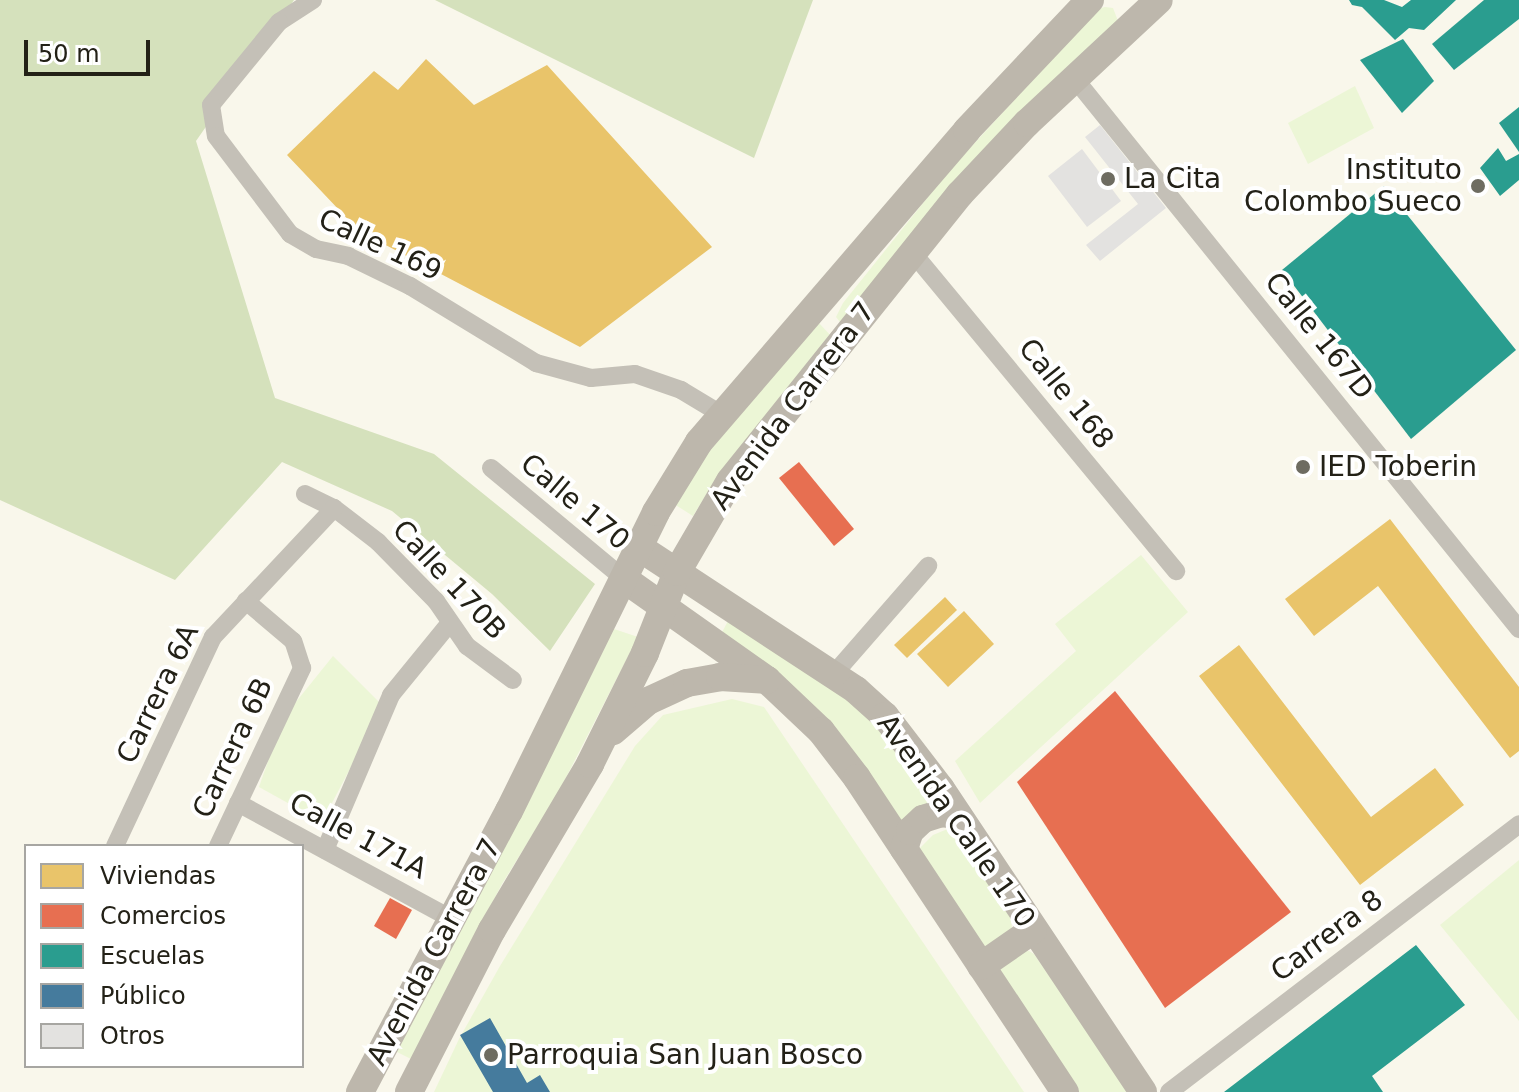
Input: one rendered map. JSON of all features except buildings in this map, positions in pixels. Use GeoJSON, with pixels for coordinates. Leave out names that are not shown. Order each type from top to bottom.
{"type":"FeatureCollection","features":[{"type":"Feature","properties":{"kind":"main road","name":"Avenida Carrera 7"},"geometry":{"type":"LineString","coordinates":[[360,1092],[680,470],[721,414],[977,119],[1090,0]]}},
{"type":"Feature","properties":{"kind":"main road","name":"Avenida Carrera 7"},"geometry":{"type":"LineString","coordinates":[[411,1087],[492,930],[601,743],[645,653],[677,572],[730,481],[980,172],[1148,4]]}},
{"type":"Feature","properties":{"kind":"main road"},"geometry":{"type":"LineString","coordinates":[[824,297],[825,318],[839,328],[851,329]]}},
{"type":"Feature","properties":{"kind":"main road","name":"Avenida Calle 170"},"geometry":{"type":"LineString","coordinates":[[640,548],[856,690],[895,727],[958,815],[1143,1092]]}},
{"type":"Feature","properties":{"kind":"main road","name":"Avenida Calle 170"},"geometry":{"type":"LineString","coordinates":[[624,579],[767,680],[803,712],[840,754],[1065,1092]]}},
{"type":"Feature","properties":{"kind":"main road"},"geometry":{"type":"LineString","coordinates":[[601,743],[648,701],[666,690],[720,677],[767,680]]}},
{"type":"Feature","properties":{"kind":"main road"},"geometry":{"type":"LineString","coordinates":[[904,849],[910,831],[923,819],[941,813],[958,815]]}},
{"type":"Feature","properties":{"kind":"main road"},"geometry":{"type":"LineString","coordinates":[[981,966],[1033,930]]}},
{"type":"Feature","properties":{"kind":"main road"},"geometry":{"type":"LineString","coordinates":[[374,1065],[411,1087]]}},
{"type":"Feature","properties":{"kind":"street","name":"Calle 169"},"geometry":{"type":"LineString","coordinates":[[313,0],[279,22],[211,105],[216,136],[290,234],[316,249],[348,256],[410,286],[536,363],[591,378],[635,374],[681,390],[721,414]]}},
{"type":"Feature","properties":{"kind":"street","name":"Calle 167D"},"geometry":{"type":"LineString","coordinates":[[1075,79],[1519,629]]}},
{"type":"Feature","properties":{"kind":"street","name":"Calle 168"},"geometry":{"type":"LineString","coordinates":[[913,253],[1176,571]]}},
{"type":"Feature","properties":{"kind":"street","name":"Calle 170"},"geometry":{"type":"LineString","coordinates":[[491,468],[624,579]]}},
{"type":"Feature","properties":{"kind":"street","name":"Calle 170B"},"geometry":{"type":"LineString","coordinates":[[305,494],[334,508],[378,542],[436,601],[449,624],[478,657],[513,680]]}},
{"type":"Feature","properties":{"kind":"street","name":"Carrera 6A"},"geometry":{"type":"LineString","coordinates":[[116,844],[213,637],[334,508]]}},
{"type":"Feature","properties":{"kind":"street"},"geometry":{"type":"LineString","coordinates":[[833,675],[928,566]]}},
{"type":"Feature","properties":{"kind":"street","name":"Carrera 6B"},"geometry":{"type":"LineString","coordinates":[[219,844],[302,664],[293,641],[246,601]]}},
{"type":"Feature","properties":{"kind":"street"},"geometry":{"type":"LineString","coordinates":[[325,850],[391,695],[449,624]]}},
{"type":"Feature","properties":{"kind":"street","name":"Calle 171A"},"geometry":{"type":"LineString","coordinates":[[238,803],[450,918]]}},
{"type":"Feature","properties":{"kind":"street","name":"Carrera 8"},"geometry":{"type":"LineString","coordinates":[[1169,1092],[1519,824]]}},
{"type":"Feature","properties":{"kind":"green space"},"geometry":{"type":"Polygon","coordinates":[[[0,0],[294,0],[196,141],[275,398],[434,454],[595,584],[550,651],[492,594],[392,511],[282,462],[175,580],[0,500],[0,0]]]}},
{"type":"Feature","properties":{"kind":"green space"},"geometry":{"type":"Polygon","coordinates":[[[435,0],[813,0],[754,158],[435,0]]]}},
{"type":"Feature","properties":{"kind":"green space"},"geometry":{"type":"Polygon","coordinates":[[[1113,8],[1118,21],[840,322],[836,317],[843,303],[948,172],[1098,9],[1113,8]]]}},
{"type":"Feature","properties":{"kind":"green space"},"geometry":{"type":"Polygon","coordinates":[[[1355,86],[1374,128],[1308,164],[1288,123],[1355,86]]]}},
{"type":"Feature","properties":{"kind":"green space"},"geometry":{"type":"Polygon","coordinates":[[[818,322],[833,338],[712,485],[693,516],[674,504],[727,425],[818,322]]]}},
{"type":"Feature","properties":{"kind":"green space"},"geometry":{"type":"Polygon","coordinates":[[[1141,555],[1188,612],[980,803],[955,761],[1076,651],[1055,624],[1141,555]]]}},
{"type":"Feature","properties":{"kind":"green space"},"geometry":{"type":"Polygon","coordinates":[[[729,619],[873,717],[935,802],[901,828],[718,640],[729,619]]]}},
{"type":"Feature","properties":{"kind":"green space"},"geometry":{"type":"Polygon","coordinates":[[[614,629],[638,637],[556,797],[502,884],[411,1059],[395,1051],[504,847],[614,629]]]}},
{"type":"Feature","properties":{"kind":"green space"},"geometry":{"type":"Polygon","coordinates":[[[333,656],[383,706],[322,822],[259,787],[283,718],[333,656]]]}},
{"type":"Feature","properties":{"kind":"green space"},"geometry":{"type":"Polygon","coordinates":[[[732,699],[764,707],[1024,1092],[434,1092],[459,1039],[500,966],[635,746],[663,715],[732,699]]]}},
{"type":"Feature","properties":{"kind":"green space"},"geometry":{"type":"Polygon","coordinates":[[[950,828],[1011,916],[1012,931],[987,950],[919,849],[933,835],[950,828]]]}},
{"type":"Feature","properties":{"kind":"green space"},"geometry":{"type":"Polygon","coordinates":[[[1519,860],[1519,1021],[1440,925],[1519,860]]]}},
{"type":"Feature","properties":{"kind":"green space"},"geometry":{"type":"Polygon","coordinates":[[[1029,951],[1129,1092],[1077,1092],[998,966],[1018,952],[1029,951]]]}},
{"type":"Feature","properties":{"kind":"place","name":"La Cita"},"geometry":{"type":"Point","coordinates":[1108,179]}},
{"type":"Feature","properties":{"kind":"place","name":"Instituto Colombo Sueco"},"geometry":{"type":"Point","coordinates":[1478,186]}},
{"type":"Feature","properties":{"kind":"place","name":"IED Toberin"},"geometry":{"type":"Point","coordinates":[1303,467]}},
{"type":"Feature","properties":{"kind":"place","name":"Parroquia San Juan Bosco"},"geometry":{"type":"Point","coordinates":[491,1055]}}]}
